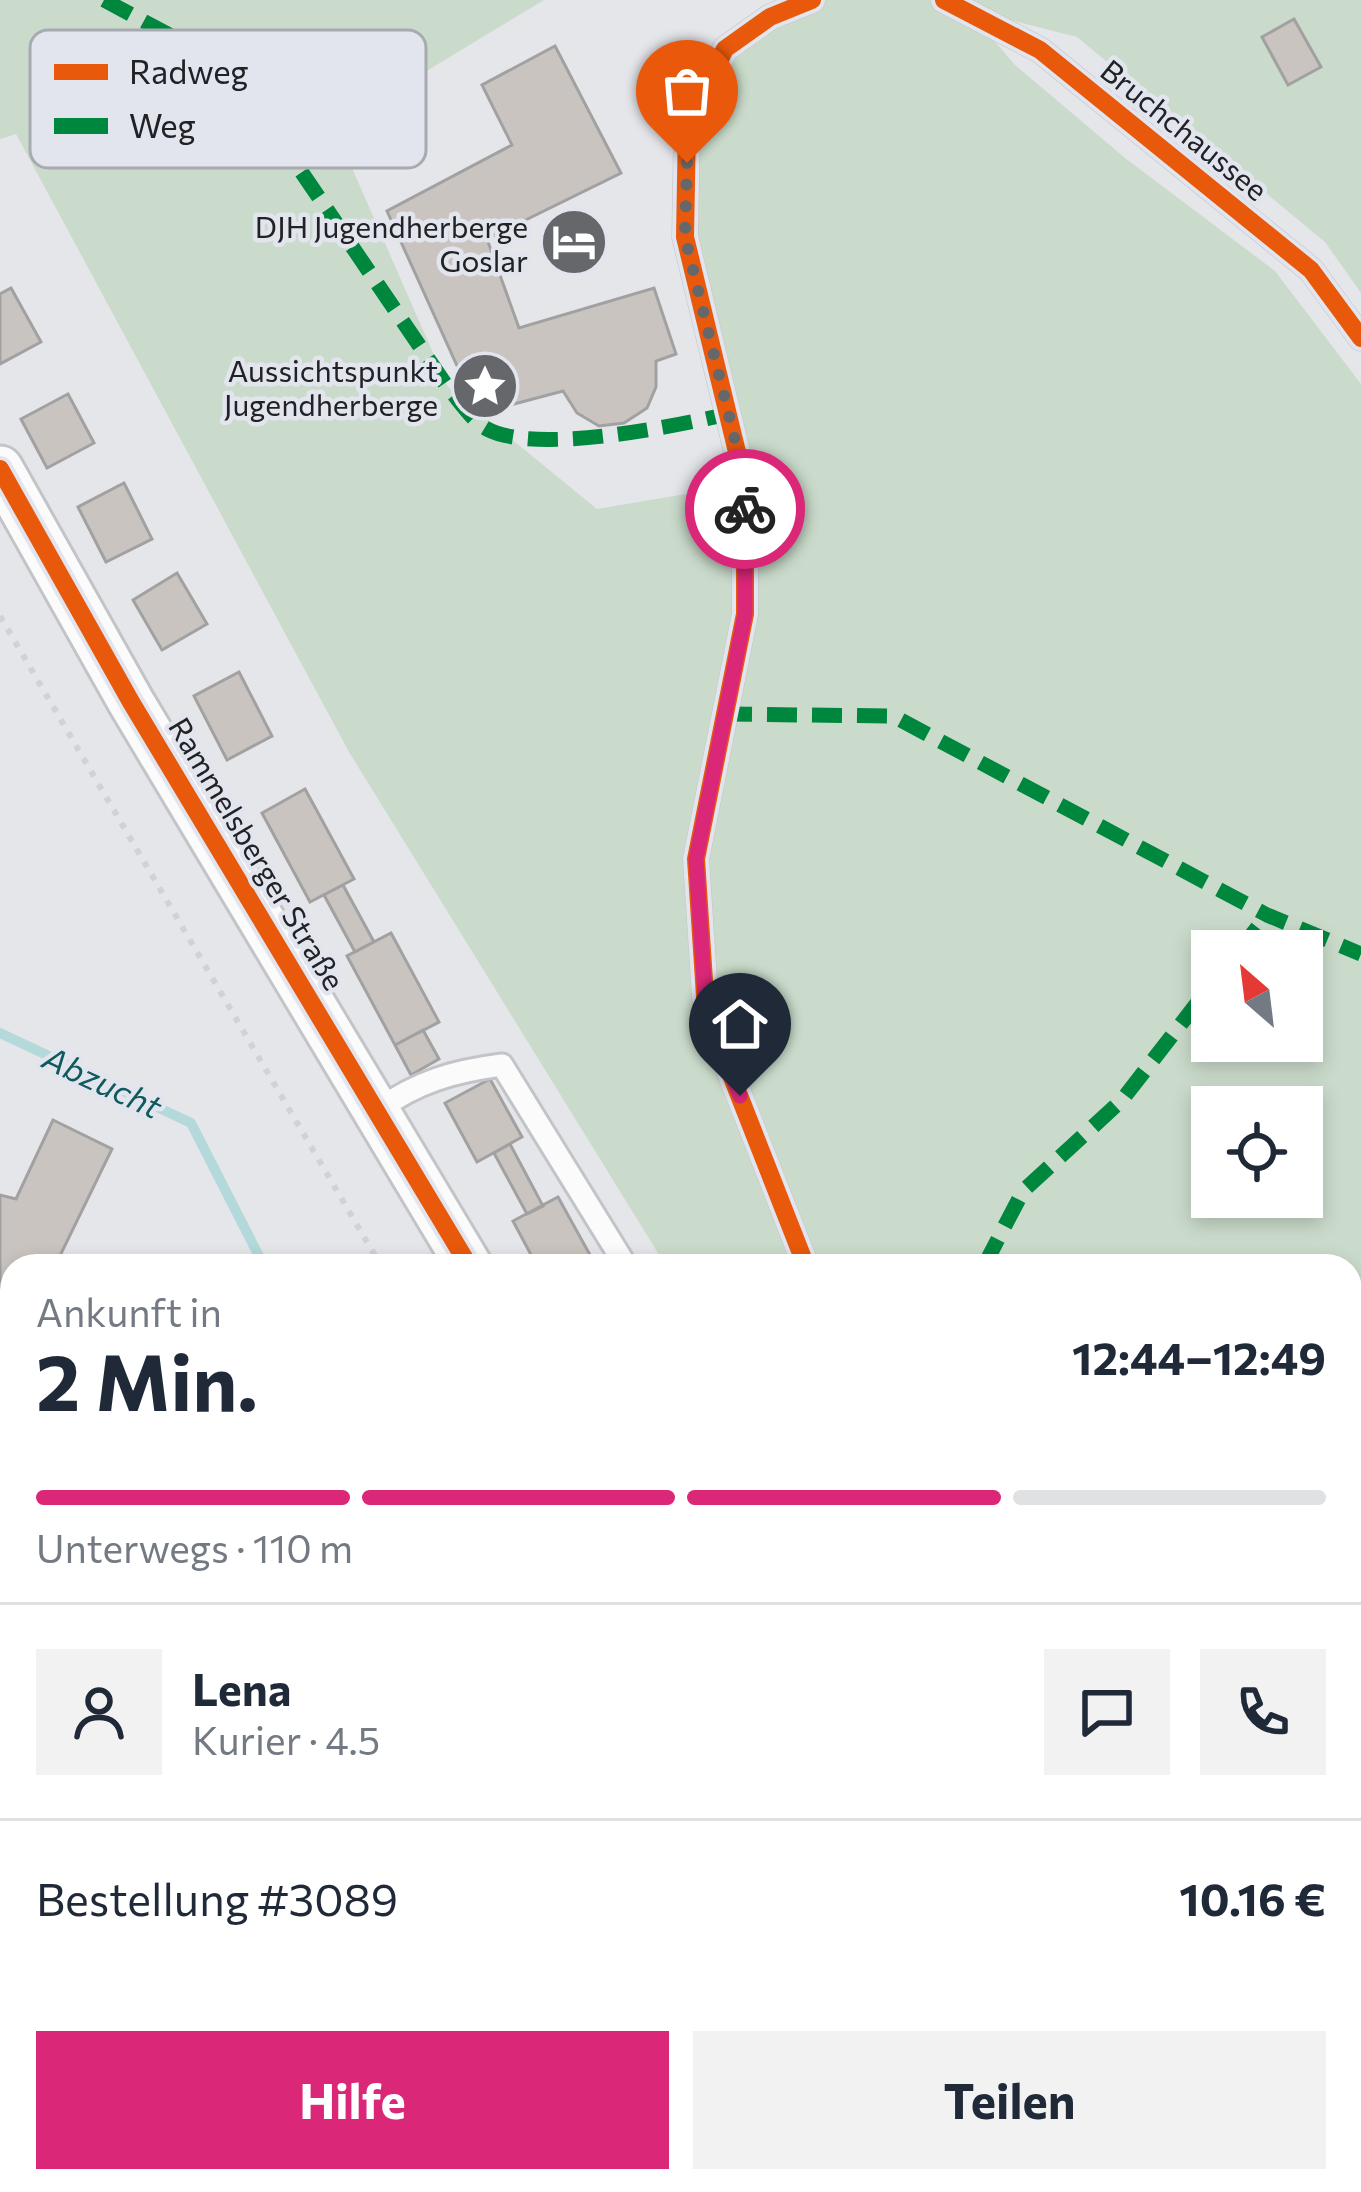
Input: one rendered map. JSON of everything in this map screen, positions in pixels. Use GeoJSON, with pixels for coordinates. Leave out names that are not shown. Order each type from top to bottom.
{"type":"FeatureCollection","features":[{"type":"Feature","properties":{"kind":"street","name":"Rammelsberger Straße"},"geometry":{"type":"LineString","coordinates":[[0,469],[131,702],[462,1254]]}},
{"type":"Feature","properties":{"kind":"lane"},"geometry":{"type":"LineString","coordinates":[[801,1254],[706,1011],[696,859],[745,614],[746,485],[685,237],[687,125],[725,49],[770,16],[812,0]]}},
{"type":"Feature","properties":{"kind":"lane","name":"Bruchchaussee"},"geometry":{"type":"LineString","coordinates":[[944,0],[1040,50],[1312,270],[1361,338]]}},
{"type":"Feature","properties":{"kind":"lane"},"geometry":{"type":"LineString","coordinates":[[378,1110],[410,1087],[462,1070],[502,1065],[619,1254]]}},
{"type":"Feature","properties":{"kind":"path"},"geometry":{"type":"LineString","coordinates":[[0,616],[374,1254]]}},
{"type":"Feature","properties":{"kind":"green space"},"geometry":{"type":"Polygon","coordinates":[[[0,0],[544,0],[426,71],[426,30],[30,30],[30,160],[16,134],[0,139],[0,0]]]}},
{"type":"Feature","properties":{"kind":"green space"},"geometry":{"type":"Polygon","coordinates":[[[812,0],[1361,0],[1361,293],[1325,242],[1077,37],[967,9],[1015,65],[1125,158],[1275,271],[1361,384],[1361,1254],[659,1254],[349,752],[34,168],[352,168],[448,387],[597,509],[745,484],[685,237],[687,125],[725,49],[812,0]]]}},
{"type":"Feature","properties":{"kind":"building"},"geometry":{"type":"Polygon","coordinates":[[[1294,19],[1321,67],[1288,85],[1262,37],[1294,19]]]}},
{"type":"Feature","properties":{"kind":"building"},"geometry":{"type":"Polygon","coordinates":[[[555,46],[621,173],[487,239],[519,328],[654,288],[676,354],[656,361],[656,387],[647,408],[624,423],[599,426],[577,413],[563,391],[499,408],[473,401],[387,211],[512,145],[482,85],[555,46]]]}},
{"type":"Feature","properties":{"kind":"building"},"geometry":{"type":"Polygon","coordinates":[[[11,288],[41,342],[0,364],[0,294],[11,288]]]}},
{"type":"Feature","properties":{"kind":"building"},"geometry":{"type":"Polygon","coordinates":[[[68,394],[94,443],[47,468],[21,419],[68,394]]]}},
{"type":"Feature","properties":{"kind":"building"},"geometry":{"type":"Polygon","coordinates":[[[124,483],[152,539],[106,562],[78,507],[124,483]]]}},
{"type":"Feature","properties":{"kind":"building"},"geometry":{"type":"Polygon","coordinates":[[[177,573],[207,624],[162,650],[133,600],[177,573]]]}},
{"type":"Feature","properties":{"kind":"building"},"geometry":{"type":"Polygon","coordinates":[[[239,672],[272,736],[227,760],[194,696],[239,672]]]}},
{"type":"Feature","properties":{"kind":"building"},"geometry":{"type":"Polygon","coordinates":[[[305,789],[354,879],[310,902],[262,813],[305,789]]]}},
{"type":"Feature","properties":{"kind":"building"},"geometry":{"type":"Polygon","coordinates":[[[343,885],[374,942],[355,952],[324,895],[343,885]]]}},
{"type":"Feature","properties":{"kind":"building"},"geometry":{"type":"Polygon","coordinates":[[[391,933],[439,1022],[395,1045],[347,956],[391,933]]]}},
{"type":"Feature","properties":{"kind":"building"},"geometry":{"type":"Polygon","coordinates":[[[423,1030],[439,1059],[411,1075],[395,1045],[423,1030]]]}},
{"type":"Feature","properties":{"kind":"building"},"geometry":{"type":"Polygon","coordinates":[[[490,1079],[522,1137],[477,1162],[445,1103],[490,1079]]]}},
{"type":"Feature","properties":{"kind":"building"},"geometry":{"type":"Polygon","coordinates":[[[53,1120],[112,1149],[61,1254],[0,1254],[0,1195],[16,1199],[53,1120]]]}},
{"type":"Feature","properties":{"kind":"building"},"geometry":{"type":"Polygon","coordinates":[[[510,1144],[543,1206],[527,1214],[494,1153],[510,1144]]]}},
{"type":"Feature","properties":{"kind":"building"},"geometry":{"type":"Polygon","coordinates":[[[558,1197],[589,1254],[531,1254],[513,1221],[558,1197]]]}},
{"type":"Feature","properties":{"kind":"waterway","name":"Abzucht"},"geometry":{"type":"LineString","coordinates":[[0,1033],[191,1123],[258,1254]]}},
{"type":"Feature","properties":{"kind":"marked path"},"geometry":{"type":"LineString","coordinates":[[104,0],[160,30]]}},
{"type":"Feature","properties":{"kind":"marked path"},"geometry":{"type":"LineString","coordinates":[[299,168],[448,388],[487,429],[509,436],[571,439],[728,414]]}},
{"type":"Feature","properties":{"kind":"marked path"},"geometry":{"type":"LineString","coordinates":[[722,714],[893,716],[1267,915],[1361,954]]}},
{"type":"Feature","properties":{"kind":"marked path"},"geometry":{"type":"LineString","coordinates":[[1255,930],[1267,915]]}},
{"type":"Feature","properties":{"kind":"marked path"},"geometry":{"type":"LineString","coordinates":[[990,1254],[1023,1191],[1122,1100],[1191,1011]]}},
{"type":"Feature","properties":{"kind":"cycle path"},"geometry":{"type":"LineString","coordinates":[[801,1254],[706,1011],[696,859],[745,614],[745,485],[685,237],[687,125],[725,49],[770,17],[812,0]]}},
{"type":"Feature","properties":{"kind":"cycle path"},"geometry":{"type":"LineString","coordinates":[[944,0],[1040,50],[1311,270],[1361,338]]}},
{"type":"Feature","properties":{"kind":"cycle path"},"geometry":{"type":"LineString","coordinates":[[0,469],[131,702],[462,1254]]}},
{"type":"Feature","properties":{"kind":"way so far"},"geometry":{"type":"LineString","coordinates":[[687,163],[685,237],[746,485],[745,509]]}},
{"type":"Feature","properties":{"kind":"place","name":"DJH Jugendherberge Goslar"},"geometry":{"type":"Point","coordinates":[574,242]}},
{"type":"Feature","properties":{"kind":"place","name":"Aussichtspunkt Jugendherberge"},"geometry":{"type":"Point","coordinates":[485,386]}},
{"type":"Feature","properties":{"kind":"route"},"geometry":{"type":"LineString","coordinates":[[740,1096],[706,1011],[696,859],[745,614],[745,509]]}}]}
